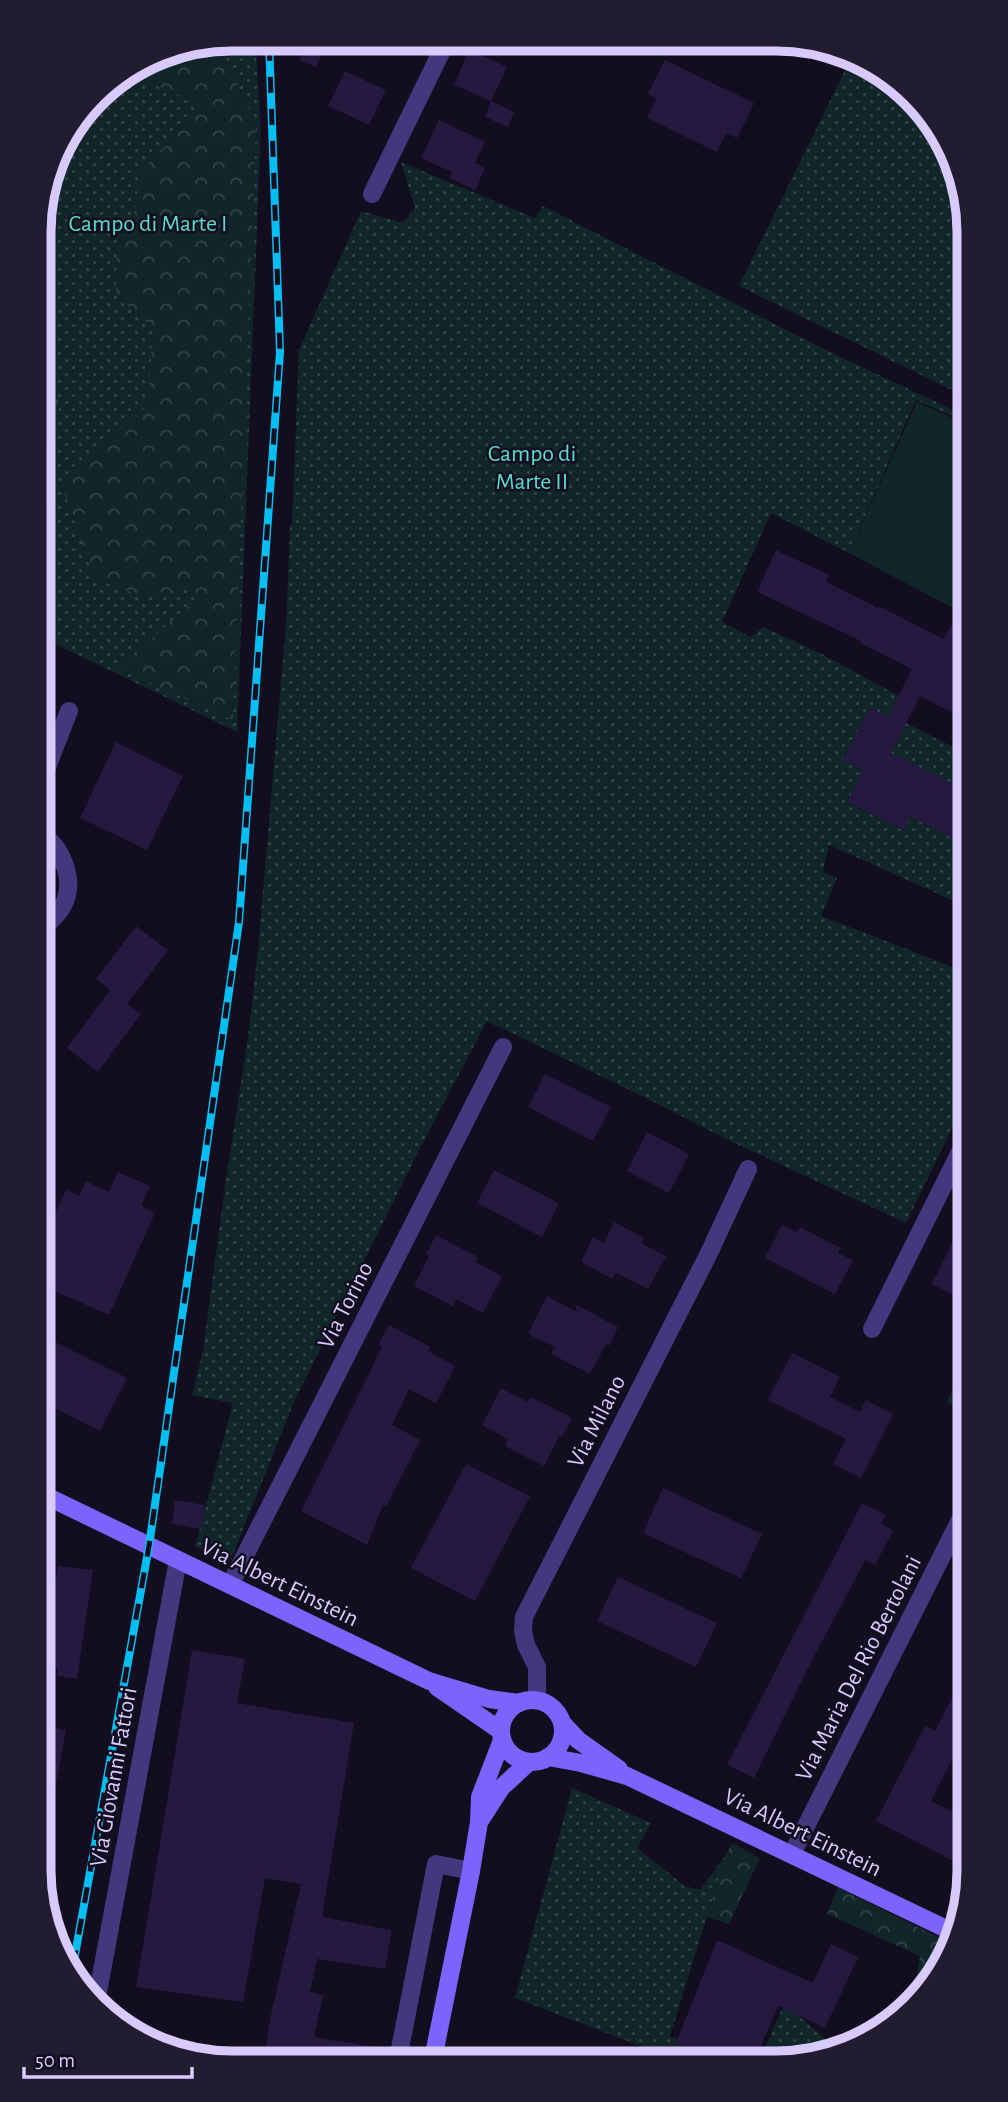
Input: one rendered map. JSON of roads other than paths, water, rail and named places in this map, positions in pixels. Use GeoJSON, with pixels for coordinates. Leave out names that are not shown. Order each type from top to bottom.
{"type":"FeatureCollection","features":[{"type":"Feature","properties":{"kind":"main road","name":"Via Albert Einstein"},"geometry":{"type":"LineString","coordinates":[[51,1498],[429,1681],[489,1699],[519,1703]]}},
{"type":"Feature","properties":{"kind":"main road","name":"Via Albert Einstein"},"geometry":{"type":"LineString","coordinates":[[429,1681],[502,1736]]}},
{"type":"Feature","properties":{"kind":"main road"},"geometry":{"type":"LineString","coordinates":[[435,2051],[471,1871],[480,1797],[502,1736],[506,1714],[519,1703],[537,1700],[554,1708],[563,1724],[561,1743],[548,1758],[539,1761],[529,1762],[512,1755],[502,1736]]}},
{"type":"Feature","properties":{"kind":"main road","name":"Via Albert Einstein"},"geometry":{"type":"LineString","coordinates":[[563,1724],[578,1740],[627,1776]]}},
{"type":"Feature","properties":{"kind":"main road","name":"Via Albert Einstein"},"geometry":{"type":"LineString","coordinates":[[548,1758],[581,1763],[627,1776],[947,1929]]}},
{"type":"Feature","properties":{"kind":"main road"},"geometry":{"type":"LineString","coordinates":[[479,1822],[501,1788],[529,1762]]}},
{"type":"Feature","properties":{"kind":"street"},"geometry":{"type":"LineString","coordinates":[[373,194],[442,51]]}},
{"type":"Feature","properties":{"kind":"street"},"geometry":{"type":"LineString","coordinates":[[51,757],[69,711]]}},
{"type":"Feature","properties":{"kind":"street"},"geometry":{"type":"LineString","coordinates":[[51,842],[60,854],[68,881],[67,895],[51,920]]}},
{"type":"Feature","properties":{"kind":"street","name":"Via Torino"},"geometry":{"type":"LineString","coordinates":[[230,1585],[503,1047]]}},
{"type":"Feature","properties":{"kind":"street"},"geometry":{"type":"LineString","coordinates":[[873,1329],[957,1158]]}},
{"type":"Feature","properties":{"kind":"street","name":"Via Milano"},"geometry":{"type":"LineString","coordinates":[[537,1700],[537,1667],[526,1645],[524,1617],[709,1253],[748,1169]]}},
{"type":"Feature","properties":{"kind":"street","name":"Via Maria Del Rio Bertolani"},"geometry":{"type":"LineString","coordinates":[[792,1854],[957,1526]]}},
{"type":"Feature","properties":{"kind":"street","name":"Via Giovanni Fattori"},"geometry":{"type":"LineString","coordinates":[[98,1991],[177,1560]]}},
{"type":"Feature","properties":{"kind":"street"},"geometry":{"type":"LineString","coordinates":[[400,2051],[436,1864],[471,1871]]}},
{"type":"Feature","properties":{"kind":"railway"},"geometry":{"type":"LineString","coordinates":[[74,1959],[149,1546],[239,922],[280,352],[269,51]]}},
{"type":"Feature","properties":{"kind":"park label","name":"Campo di Marte I"},"geometry":{"type":"Point","coordinates":[148,223]}},
{"type":"Feature","properties":{"kind":"park label","name":"Campo di Marte II"},"geometry":{"type":"Point","coordinates":[532,467]}}]}
